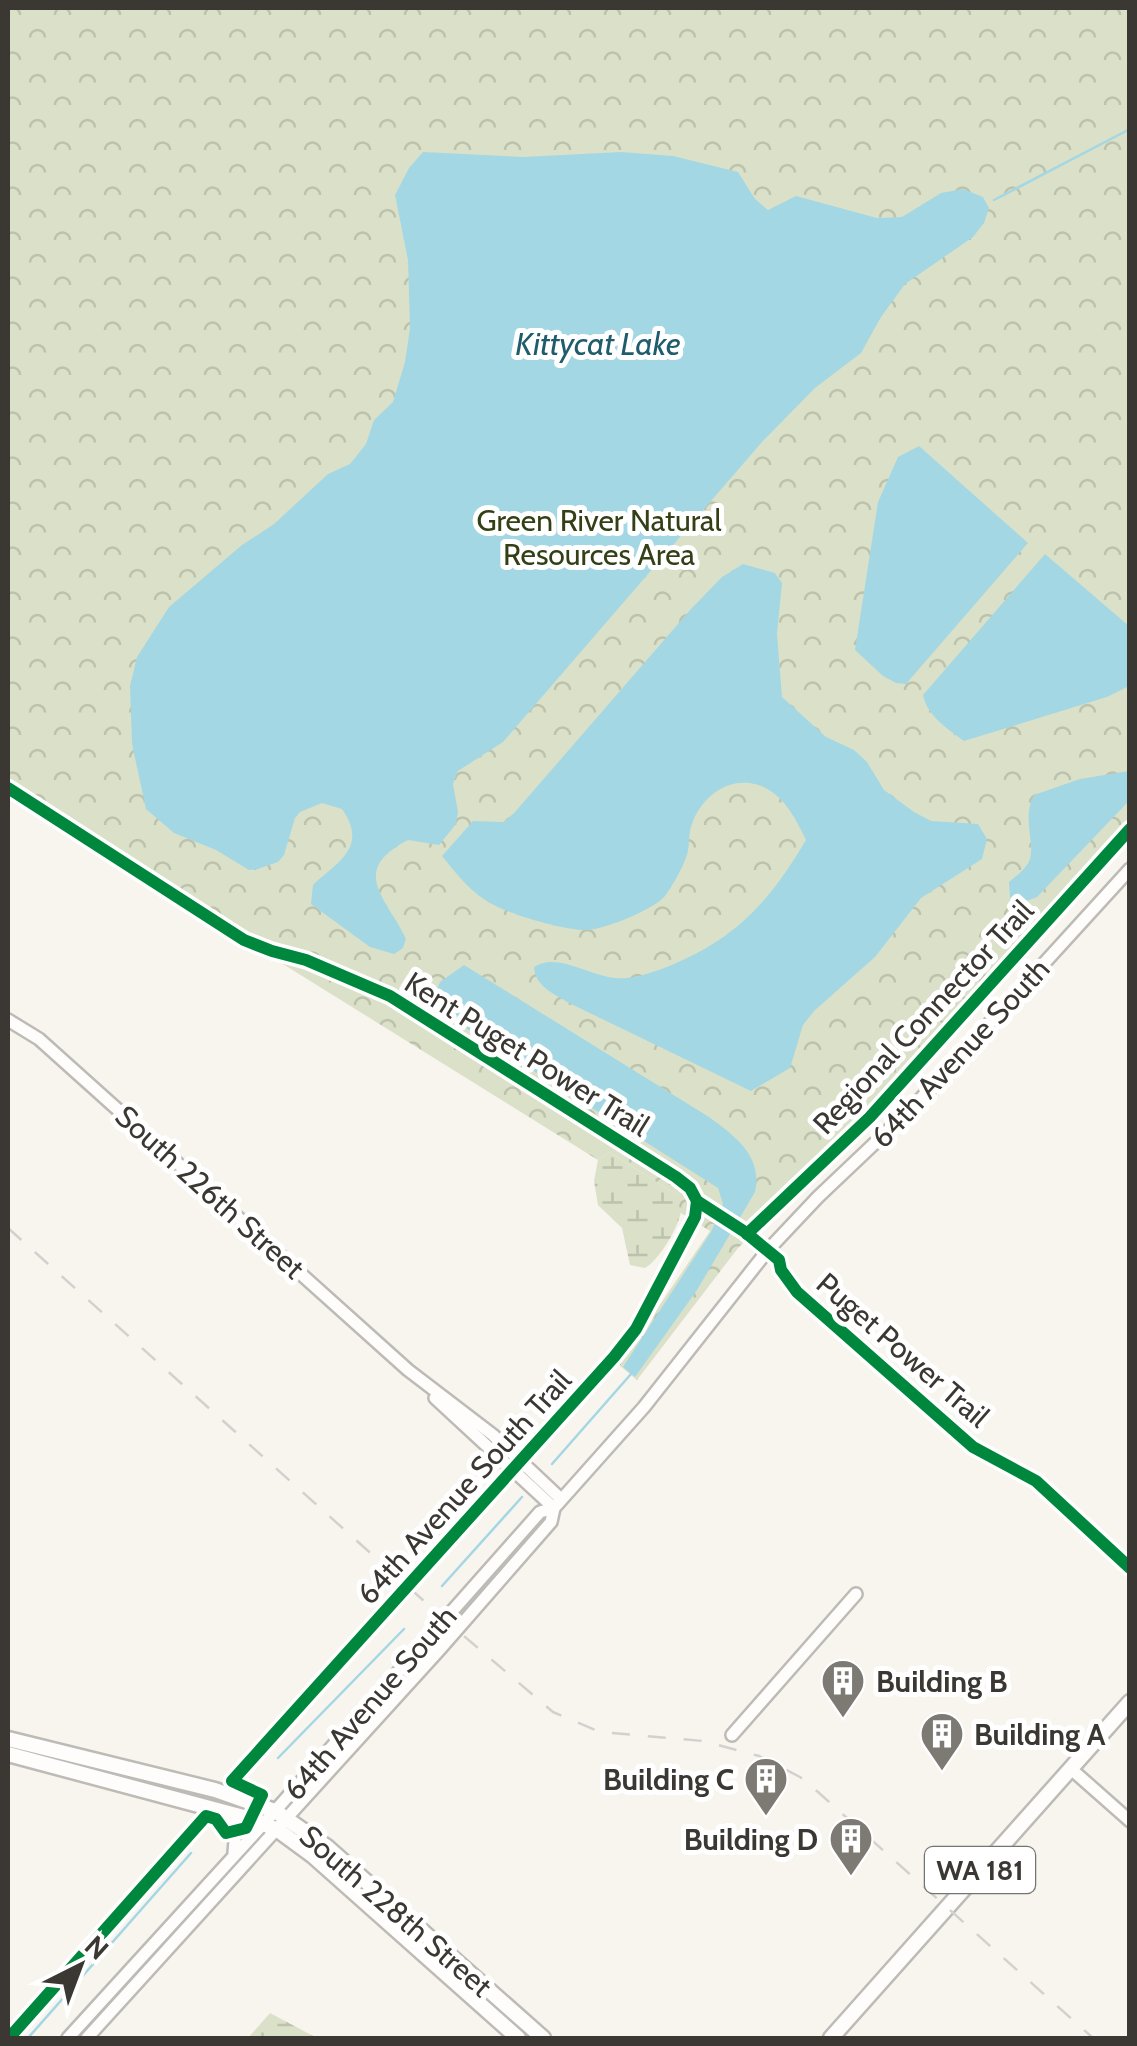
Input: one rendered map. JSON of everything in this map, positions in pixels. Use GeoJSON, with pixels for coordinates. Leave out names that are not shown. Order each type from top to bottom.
{"type":"FeatureCollection","features":[{"type":"Feature","properties":{"kind":"main road","name":"WA 181"},"geometry":{"type":"LineString","coordinates":[[831,2038],[1130,1702]]}},
{"type":"Feature","properties":{"kind":"main road","name":"South 228th Street"},"geometry":{"type":"LineString","coordinates":[[8,1739],[215,1790],[327,1847],[543,2038]]}},
{"type":"Feature","properties":{"kind":"main road","name":"South 228th Street"},"geometry":{"type":"LineString","coordinates":[[8,1754],[225,1812],[276,1821],[518,2038]]}},
{"type":"Feature","properties":{"kind":"street","name":"64th Avenue South"},"geometry":{"type":"LineString","coordinates":[[88,2038],[540,1512],[558,1504],[644,1407],[768,1250],[916,1104],[1130,870]]}},
{"type":"Feature","properties":{"kind":"street","name":"South 226th Street"},"geometry":{"type":"LineString","coordinates":[[8,1020],[48,1048],[408,1370],[493,1435],[558,1504]]}},
{"type":"Feature","properties":{"kind":"street"},"geometry":{"type":"LineString","coordinates":[[732,1735],[856,1594]]}},
{"type":"Feature","properties":{"kind":"street"},"geometry":{"type":"LineString","coordinates":[[1070,1768],[1130,1822]]}},
{"type":"Feature","properties":{"kind":"street"},"geometry":{"type":"LineString","coordinates":[[225,1812],[236,1830],[233,1856]]}},
{"type":"Feature","properties":{"kind":"street","name":"64th Avenue South"},"geometry":{"type":"LineString","coordinates":[[68,2038],[233,1856],[276,1821]]}},
{"type":"Feature","properties":{"kind":"green space","name":"Green River Natural Resources Area"},"geometry":{"type":"Polygon","coordinates":[[[8,8],[1129,8],[1129,837],[868,1125],[738,1248],[637,1380],[619,1365],[710,1231],[681,1213],[676,1194],[609,1152],[598,1160],[8,793],[8,8]]]}},
{"type":"Feature","properties":{"kind":"green space"},"geometry":{"type":"Polygon","coordinates":[[[609,1152],[676,1194],[680,1202],[672,1234],[645,1268],[630,1265],[622,1228],[598,1205],[594,1181],[598,1160],[609,1152]]]}},
{"type":"Feature","properties":{"kind":"green space"},"geometry":{"type":"Polygon","coordinates":[[[270,2013],[317,2038],[248,2038],[270,2013]]]}},
{"type":"Feature","properties":{"kind":"water","name":"Kittycat Lake"},"geometry":{"type":"Polygon","coordinates":[[[423,152],[523,157],[621,152],[673,156],[738,172],[755,199],[768,210],[796,196],[877,218],[902,217],[941,193],[963,189],[983,197],[989,208],[973,237],[905,284],[861,353],[815,388],[762,442],[503,742],[458,771],[453,784],[456,824],[439,845],[408,840],[380,863],[377,886],[406,939],[403,948],[394,954],[370,947],[311,904],[313,885],[340,861],[351,844],[352,834],[342,809],[322,803],[300,812],[278,862],[249,870],[216,850],[174,833],[146,809],[132,744],[130,686],[137,657],[169,607],[242,545],[274,524],[328,474],[350,464],[366,444],[374,420],[393,402],[410,328],[408,260],[395,195],[409,168],[423,152]]]}},
{"type":"Feature","properties":{"kind":"water"},"geometry":{"type":"Polygon","coordinates":[[[919,446],[1028,543],[906,684],[883,676],[855,650],[878,502],[898,457],[919,446]]]}},
{"type":"Feature","properties":{"kind":"water"},"geometry":{"type":"Polygon","coordinates":[[[1045,554],[1129,626],[1129,686],[1107,697],[964,741],[934,716],[923,695],[1045,554]]]}},
{"type":"Feature","properties":{"kind":"water"},"geometry":{"type":"Polygon","coordinates":[[[743,564],[775,573],[782,583],[777,634],[782,697],[826,737],[854,750],[867,762],[884,790],[914,812],[931,821],[978,824],[987,839],[982,859],[921,898],[875,957],[814,1011],[803,1025],[790,1068],[751,1091],[567,1002],[541,984],[534,967],[553,962],[629,978],[674,964],[717,942],[766,898],[806,840],[777,796],[749,783],[730,785],[714,793],[696,815],[685,860],[665,896],[641,912],[596,929],[550,924],[494,905],[467,885],[442,856],[473,821],[504,822],[515,812],[691,609],[722,577],[743,564]]]}},
{"type":"Feature","properties":{"kind":"water"},"geometry":{"type":"Polygon","coordinates":[[[1129,771],[1126,804],[1037,897],[1016,905],[1010,897],[1009,882],[1030,858],[1029,815],[1034,795],[1080,779],[1129,771]]]}},
{"type":"Feature","properties":{"kind":"water"},"geometry":{"type":"Polygon","coordinates":[[[464,965],[709,1117],[751,1157],[755,1192],[697,1290],[635,1377],[623,1367],[711,1232],[723,1204],[718,1188],[439,1011],[433,1000],[440,982],[464,965]]]}},
{"type":"Feature","properties":{"kind":"waterway"},"geometry":{"type":"LineString","coordinates":[[994,200],[1130,129]]}},
{"type":"Feature","properties":{"kind":"waterway"},"geometry":{"type":"LineString","coordinates":[[552,1464],[631,1374]]}},
{"type":"Feature","properties":{"kind":"waterway"},"geometry":{"type":"LineString","coordinates":[[442,1586],[522,1497]]}},
{"type":"Feature","properties":{"kind":"waterway"},"geometry":{"type":"LineString","coordinates":[[278,1758],[404,1629]]}},
{"type":"Feature","properties":{"kind":"waterway"},"geometry":{"type":"LineString","coordinates":[[28,2038],[191,1853]]}},
{"type":"Feature","properties":{"kind":"railway"},"geometry":{"type":"LineString","coordinates":[[8,1228],[553,1712],[600,1732],[703,1741],[759,1756],[800,1777],[1093,2038]]}},
{"type":"Feature","properties":{"kind":"cycle path","name":"Kent Puget Power Trail"},"geometry":{"type":"LineString","coordinates":[[8,788],[244,940],[306,960],[390,996],[676,1177],[690,1188],[697,1201],[779,1260],[781,1270],[797,1292],[973,1447],[1036,1481],[1130,1568]]}},
{"type":"Feature","properties":{"kind":"cycle path","name":"Regional Connector Trail"},"geometry":{"type":"LineString","coordinates":[[747,1234],[870,1117],[1130,829]]}},
{"type":"Feature","properties":{"kind":"cycle path","name":"64th Avenue South Trail"},"geometry":{"type":"LineString","coordinates":[[9,2038],[206,1816],[216,1819],[226,1833],[246,1828],[262,1795],[232,1781],[614,1357],[636,1329],[695,1217],[697,1201]]}},
{"type":"Feature","properties":{"kind":"place","name":"Building B"},"geometry":{"type":"Point","coordinates":[843,1719]}},
{"type":"Feature","properties":{"kind":"place","name":"Building A"},"geometry":{"type":"Point","coordinates":[942,1772]}},
{"type":"Feature","properties":{"kind":"place","name":"Building C"},"geometry":{"type":"Point","coordinates":[766,1817]}},
{"type":"Feature","properties":{"kind":"place","name":"Building D"},"geometry":{"type":"Point","coordinates":[851,1877]}}]}
